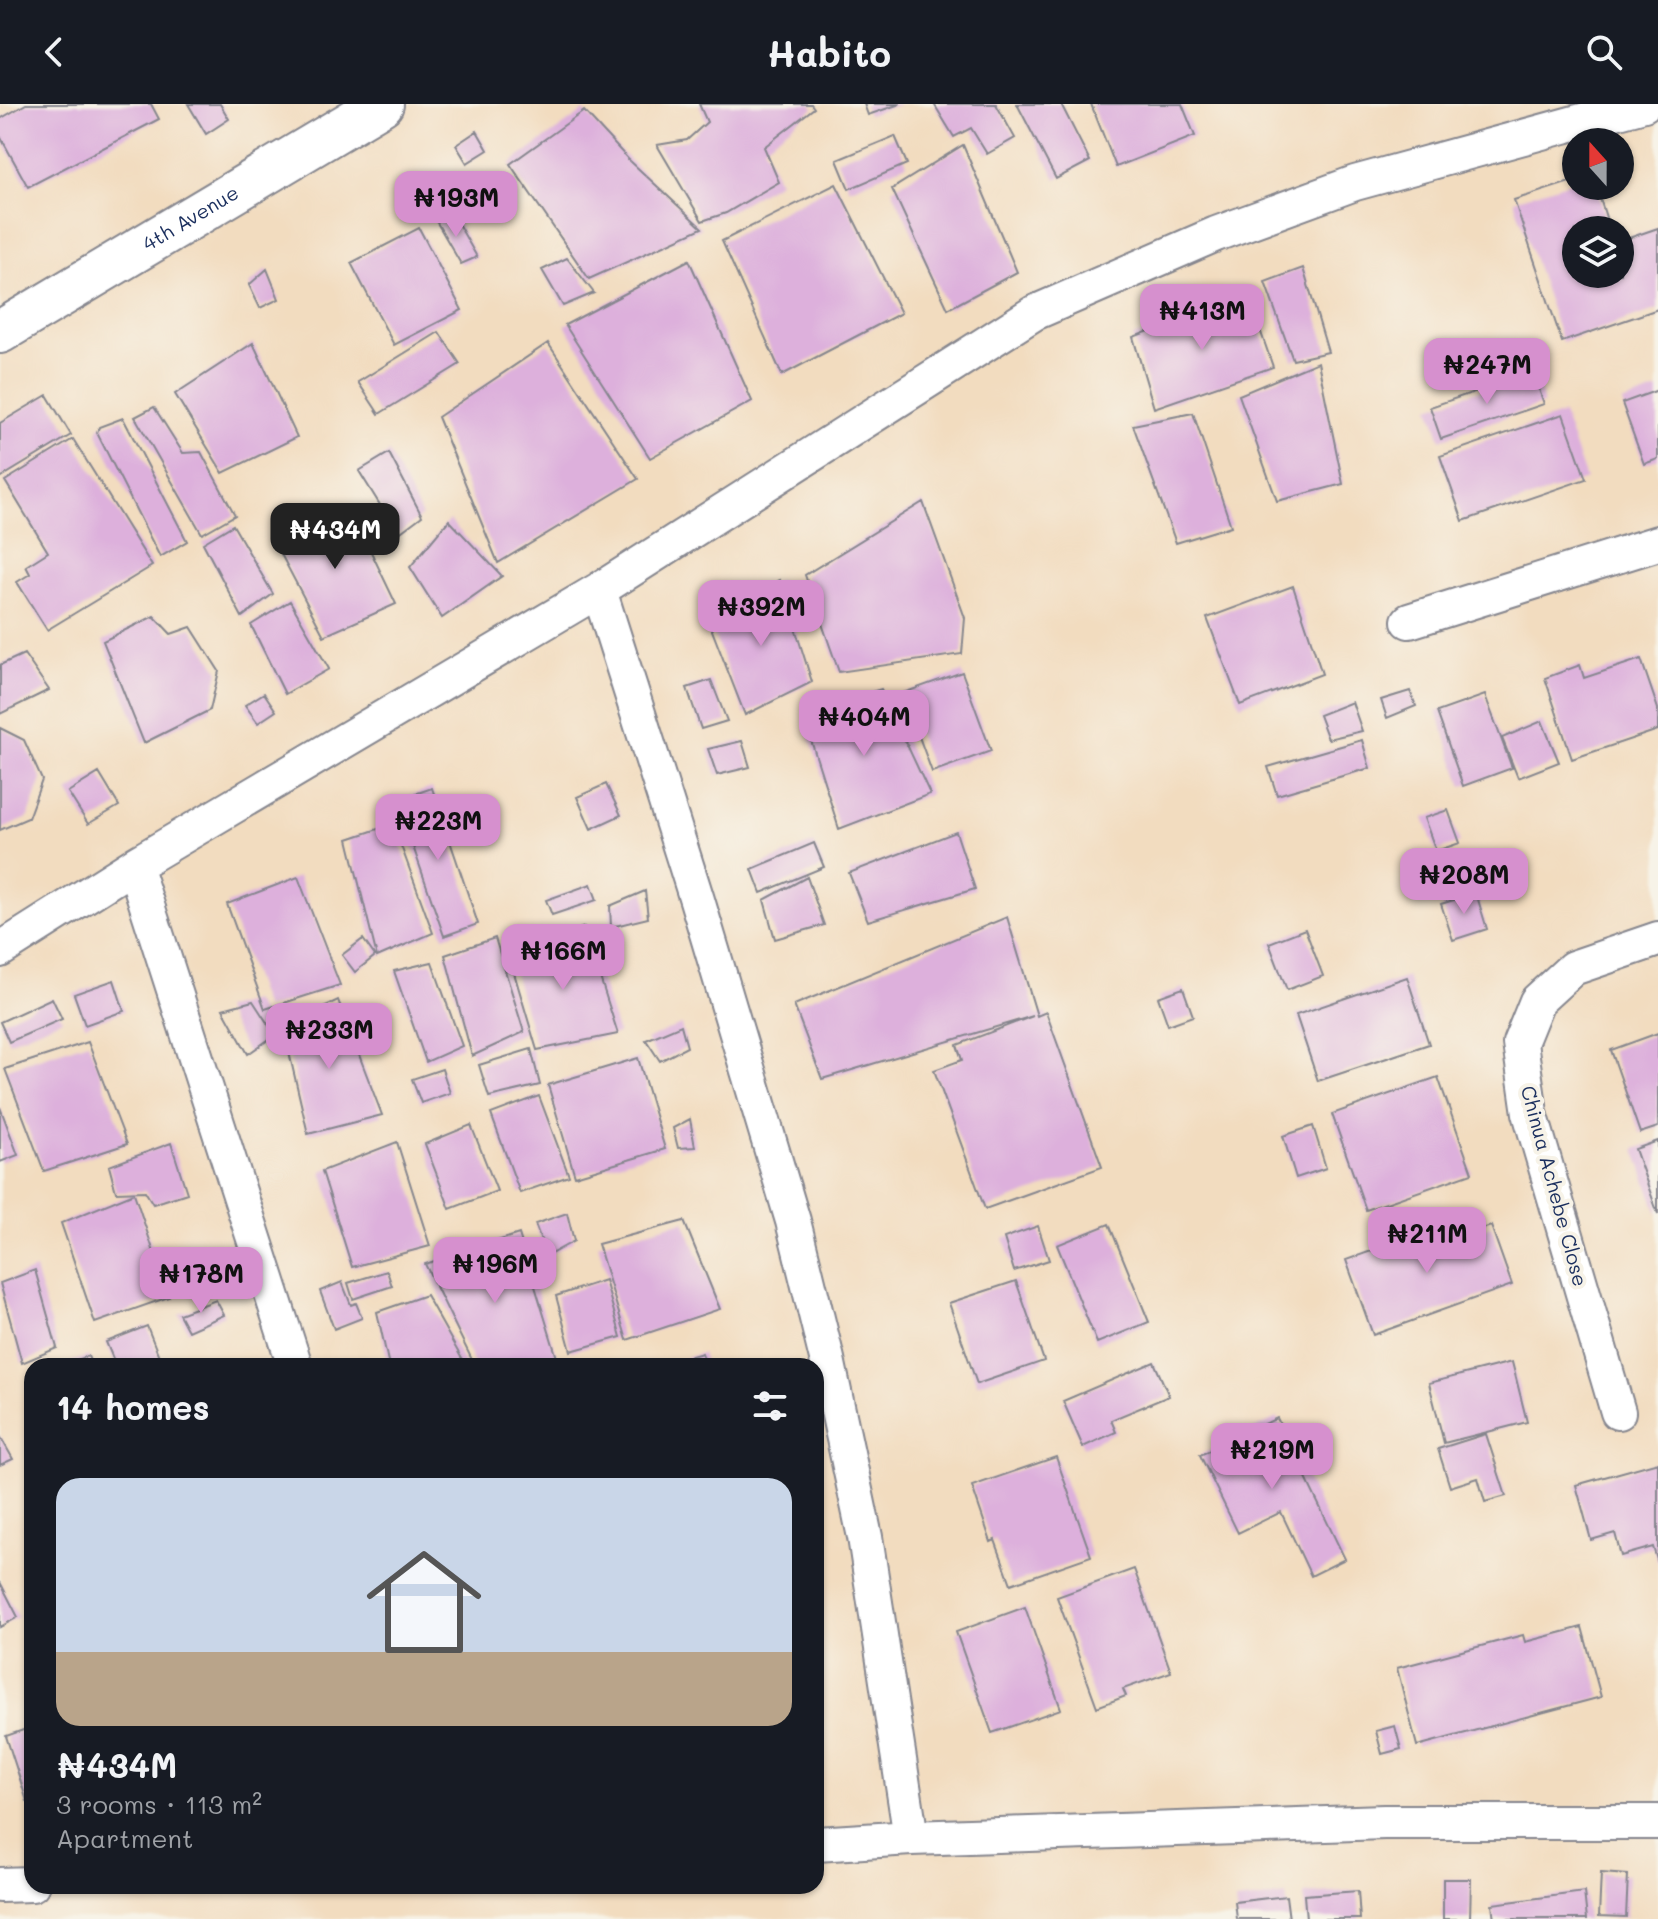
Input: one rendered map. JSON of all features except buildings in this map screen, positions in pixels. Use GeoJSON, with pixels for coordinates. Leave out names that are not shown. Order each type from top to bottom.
{"type":"FeatureCollection","features":[{"type":"Feature","properties":{"kind":"street","name":"4th Avenue"},"geometry":{"type":"LineString","coordinates":[[0,332],[382,104]]}},
{"type":"Feature","properties":{"kind":"street"},"geometry":{"type":"LineString","coordinates":[[0,950],[134,865],[599,590],[1034,313],[1216,234],[1355,183],[1644,104]]}},
{"type":"Feature","properties":{"kind":"street"},"geometry":{"type":"LineString","coordinates":[[1409,621],[1658,543]]}},
{"type":"Feature","properties":{"kind":"street"},"geometry":{"type":"LineString","coordinates":[[599,590],[697,900],[793,1221],[827,1359],[865,1537],[911,1838]]}},
{"type":"Feature","properties":{"kind":"street"},"geometry":{"type":"LineString","coordinates":[[134,865],[292,1358]]}},
{"type":"Feature","properties":{"kind":"street","name":"Chinua Achebe Close"},"geometry":{"type":"LineString","coordinates":[[1618,1412],[1530,1113],[1520,1043],[1537,1001],[1573,968],[1658,939]]}},
{"type":"Feature","properties":{"kind":"street"},"geometry":{"type":"LineString","coordinates":[[824,1843],[1384,1822],[1658,1822]]}},
{"type":"Feature","properties":{"kind":"street"},"geometry":{"type":"LineString","coordinates":[[0,1885],[24,1884]]}}]}
